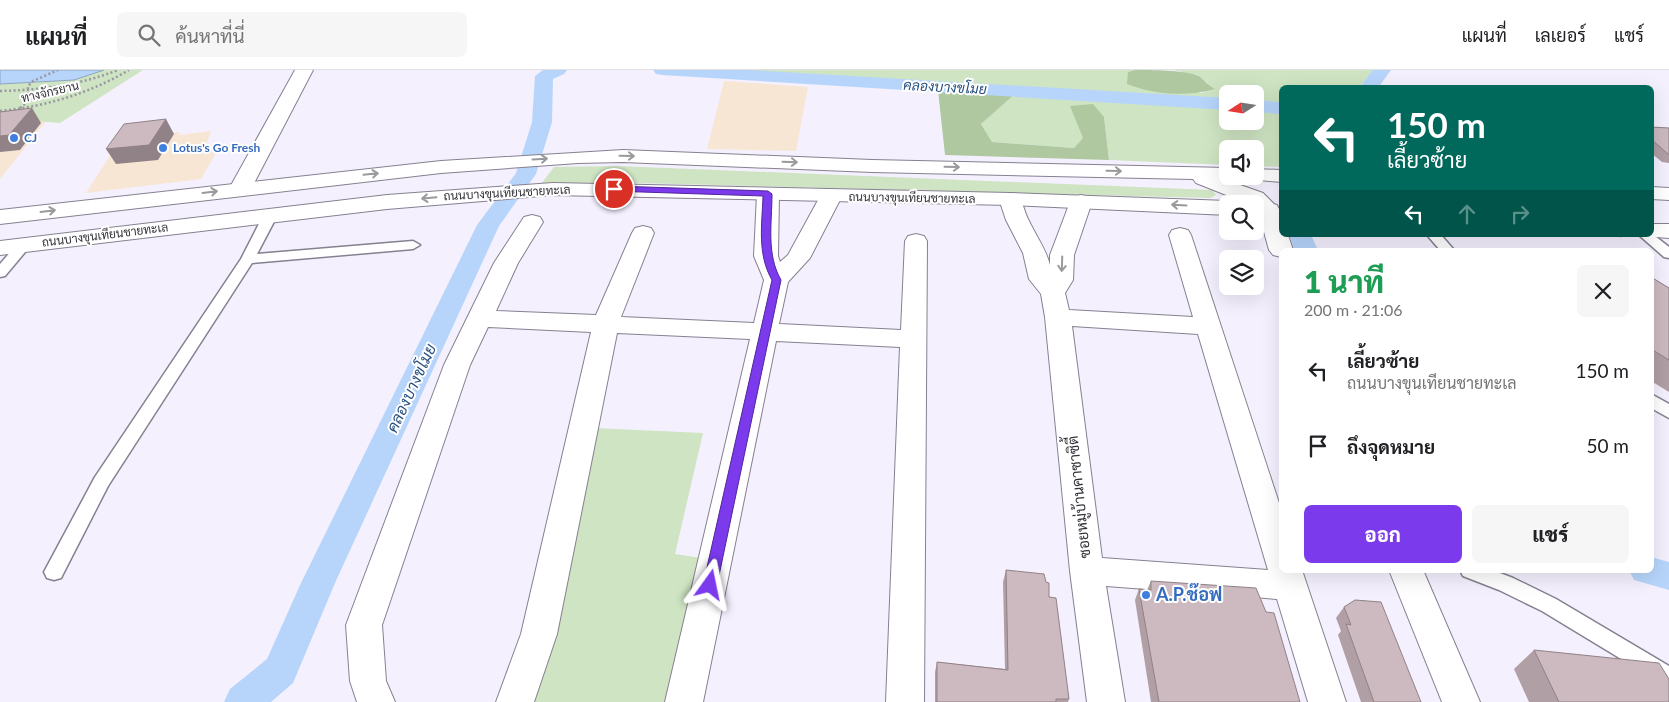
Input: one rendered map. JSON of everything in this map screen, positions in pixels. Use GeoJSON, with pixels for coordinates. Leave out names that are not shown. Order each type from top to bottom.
{"type":"FeatureCollection","features":[{"type":"Feature","properties":{"kind":"street"},"geometry":{"type":"LineString","coordinates":[[240,189],[304,70]]}},
{"type":"Feature","properties":{"kind":"street"},"geometry":{"type":"LineString","coordinates":[[0,217],[501,161],[578,157],[623,156],[872,166],[1219,174]]}},
{"type":"Feature","properties":{"kind":"street"},"geometry":{"type":"LineString","coordinates":[[1177,173],[1215,182],[1256,198],[1268,210],[1280,248]]}},
{"type":"Feature","properties":{"kind":"street"},"geometry":{"type":"LineString","coordinates":[[1264,175],[1279,176]]}},
{"type":"Feature","properties":{"kind":"street","name":"ถนนบางขุนเทียนชายทะเล"},"geometry":{"type":"LineString","coordinates":[[0,248],[270,216],[478,194],[553,189],[1010,199],[1219,208]]}},
{"type":"Feature","properties":{"kind":"street"},"geometry":{"type":"LineString","coordinates":[[1654,193],[1669,194]]}},
{"type":"Feature","properties":{"kind":"street"},"geometry":{"type":"LineString","coordinates":[[768,194],[766,256],[769,268],[776,280]]}},
{"type":"Feature","properties":{"kind":"street"},"geometry":{"type":"LineString","coordinates":[[684,702],[776,280],[798,258],[831,196]]}},
{"type":"Feature","properties":{"kind":"street","name":"ซอยหมู่บ้านคาซาซิตี้"},"geometry":{"type":"LineString","coordinates":[[1010,199],[1034,253],[1041,279],[1056,305]]}},
{"type":"Feature","properties":{"kind":"street","name":"ซอยหมู่บ้านคาซาซิตี้"},"geometry":{"type":"LineString","coordinates":[[1081,202],[1062,255],[1061,280],[1056,305],[1087,571],[1106,702]]}},
{"type":"Feature","properties":{"kind":"street"},"geometry":{"type":"LineString","coordinates":[[376,702],[368,680],[364,625],[457,365],[506,263],[532,222]]}},
{"type":"Feature","properties":{"kind":"street"},"geometry":{"type":"LineString","coordinates":[[768,230],[812,232]]}},
{"type":"Feature","properties":{"kind":"street"},"geometry":{"type":"LineString","coordinates":[[1654,231],[1669,232]]}},
{"type":"Feature","properties":{"kind":"street"},"geometry":{"type":"LineString","coordinates":[[515,702],[539,634],[606,323],[643,233]]}},
{"type":"Feature","properties":{"kind":"street"},"geometry":{"type":"LineString","coordinates":[[1025,235],[1068,238]]}},
{"type":"Feature","properties":{"kind":"street"},"geometry":{"type":"LineString","coordinates":[[1180,236],[1279,553]]}},
{"type":"Feature","properties":{"kind":"street"},"geometry":{"type":"LineString","coordinates":[[905,702],[916,240]]}},
{"type":"Feature","properties":{"kind":"street"},"geometry":{"type":"LineString","coordinates":[[1056,305],[1208,326]]}},
{"type":"Feature","properties":{"kind":"street"},"geometry":{"type":"LineString","coordinates":[[480,318],[915,339]]}},
{"type":"Feature","properties":{"kind":"street"},"geometry":{"type":"LineString","coordinates":[[1087,571],[1279,572]]}},
{"type":"Feature","properties":{"kind":"street"},"geometry":{"type":"LineString","coordinates":[[1285,573],[1327,702]]}},
{"type":"Feature","properties":{"kind":"street"},"geometry":{"type":"LineString","coordinates":[[1407,573],[1461,702]]}},
{"type":"Feature","properties":{"kind":"lane"},"geometry":{"type":"LineString","coordinates":[[54,572],[101,482],[248,259],[270,216]]}},
{"type":"Feature","properties":{"kind":"lane"},"geometry":{"type":"LineString","coordinates":[[1436,237],[1445,248]]}},
{"type":"Feature","properties":{"kind":"lane"},"geometry":{"type":"LineString","coordinates":[[1648,237],[1669,254]]}},
{"type":"Feature","properties":{"kind":"lane"},"geometry":{"type":"LineString","coordinates":[[0,273],[24,245]]}},
{"type":"Feature","properties":{"kind":"lane"},"geometry":{"type":"LineString","coordinates":[[248,259],[413,245]]}},
{"type":"Feature","properties":{"kind":"lane"},"geometry":{"type":"LineString","coordinates":[[1654,402],[1669,412]]}},
{"type":"Feature","properties":{"kind":"lane"},"geometry":{"type":"LineString","coordinates":[[1478,573],[1506,584],[1549,605],[1669,678]]}},
{"type":"Feature","properties":{"kind":"path"},"geometry":{"type":"LineString","coordinates":[[20,109],[28,101],[28,86],[33,81],[58,70]]}},
{"type":"Feature","properties":{"kind":"path"},"geometry":{"type":"LineString","coordinates":[[0,91],[61,87],[118,70]]}},
{"type":"Feature","properties":{"kind":"path","name":"ทางจักรยาน"},"geometry":{"type":"LineString","coordinates":[[0,111],[67,100],[89,92],[129,70]]}},
{"type":"Feature","properties":{"kind":"shaded area"},"geometry":{"type":"Polygon","coordinates":[[[724,81],[808,87],[796,151],[707,149],[724,81]]]}},
{"type":"Feature","properties":{"kind":"shaded area"},"geometry":{"type":"Polygon","coordinates":[[[0,118],[46,121],[0,179],[0,118]]]}},
{"type":"Feature","properties":{"kind":"shaded area"},"geometry":{"type":"Polygon","coordinates":[[[211,131],[206,146],[221,144],[201,179],[86,193],[122,137],[180,132],[179,135],[211,131]]]}},
{"type":"Feature","properties":{"kind":"green space"},"geometry":{"type":"Polygon","coordinates":[[[0,70],[143,70],[60,123],[0,118],[0,70]]]}},
{"type":"Feature","properties":{"kind":"green space"},"geometry":{"type":"Polygon","coordinates":[[[705,70],[1135,70],[1128,72],[1201,93],[1214,89],[1198,75],[1173,70],[1374,70],[1361,85],[1279,85],[1279,105],[1264,104],[1264,85],[1219,85],[1219,100],[1043,88],[705,70]]]}},
{"type":"Feature","properties":{"kind":"green space"},"geometry":{"type":"Polygon","coordinates":[[[1135,70],[1193,74],[1199,76],[1215,89],[1182,94],[1148,91],[1127,84],[1128,72],[1135,70]]]}},
{"type":"Feature","properties":{"kind":"green space"},"geometry":{"type":"Polygon","coordinates":[[[938,90],[1015,94],[981,124],[992,142],[1074,148],[1083,138],[1070,106],[1093,104],[1104,117],[1109,160],[945,155],[938,90]]]}},
{"type":"Feature","properties":{"kind":"green space"},"geometry":{"type":"Polygon","coordinates":[[[1015,94],[1140,101],[1219,108],[1219,130],[1264,130],[1264,111],[1279,112],[1279,167],[1264,166],[1264,140],[1219,140],[1219,165],[1109,160],[1104,117],[1074,148],[992,142],[981,124],[1015,94]]]}},
{"type":"Feature","properties":{"kind":"green space"},"geometry":{"type":"Polygon","coordinates":[[[618,166],[1212,190],[1216,195],[1210,198],[636,183],[541,184],[554,167],[618,166]]]}},
{"type":"Feature","properties":{"kind":"green space"},"geometry":{"type":"Polygon","coordinates":[[[594,428],[703,433],[675,554],[701,558],[668,702],[529,702],[594,428]]]}},
{"type":"Feature","properties":{"kind":"water"},"geometry":{"type":"Polygon","coordinates":[[[0,70],[104,70],[74,80],[0,84],[0,70]]]}},
{"type":"Feature","properties":{"kind":"building"},"geometry":{"type":"Polygon","coordinates":[[[32,108],[9,135],[0,136],[0,112],[32,108]]]}},
{"type":"Feature","properties":{"kind":"building"},"geometry":{"type":"Polygon","coordinates":[[[166,119],[149,145],[106,149],[124,124],[166,119]]]}},
{"type":"Feature","properties":{"kind":"building"},"geometry":{"type":"Polygon","coordinates":[[[1654,127],[1669,128],[1668,154],[1654,142],[1654,127]]]}},
{"type":"Feature","properties":{"kind":"building"},"geometry":{"type":"Polygon","coordinates":[[[1654,279],[1669,288],[1669,360],[1654,351],[1654,279]]]}},
{"type":"Feature","properties":{"kind":"building"},"geometry":{"type":"Polygon","coordinates":[[[1006,570],[1044,574],[1046,582],[1049,583],[1049,597],[1056,598],[1069,699],[1056,699],[1056,702],[937,702],[937,662],[1008,670],[1006,570]]]}},
{"type":"Feature","properties":{"kind":"building"},"geometry":{"type":"Polygon","coordinates":[[[1151,581],[1256,588],[1266,612],[1274,613],[1300,702],[1159,702],[1139,589],[1151,590],[1151,581]]]}},
{"type":"Feature","properties":{"kind":"building"},"geometry":{"type":"Polygon","coordinates":[[[1355,600],[1381,602],[1421,702],[1374,702],[1346,624],[1351,625],[1344,607],[1355,600]]]}},
{"type":"Feature","properties":{"kind":"building"},"geometry":{"type":"Polygon","coordinates":[[[1534,650],[1659,663],[1669,679],[1669,702],[1559,702],[1534,650]]]}},
{"type":"Feature","properties":{"kind":"waterway","name":"คลองบางขโมย"},"geometry":{"type":"LineString","coordinates":[[243,702],[280,671],[318,583],[488,225],[526,174],[542,122],[544,76],[558,70]]}},
{"type":"Feature","properties":{"kind":"waterway","name":"คลองบางขโมย"},"geometry":{"type":"LineString","coordinates":[[662,70],[1219,103]]}},
{"type":"Feature","properties":{"kind":"waterway","name":"คลองบางขโมย"},"geometry":{"type":"LineString","coordinates":[[1370,85],[1382,70]]}},
{"type":"Feature","properties":{"kind":"waterway","name":"คลองบางขโมย"},"geometry":{"type":"LineString","coordinates":[[1264,107],[1279,108]]}},
{"type":"Feature","properties":{"kind":"waterway"},"geometry":{"type":"LineString","coordinates":[[1301,237],[1305,248]]}},
{"type":"Feature","properties":{"kind":"waterway"},"geometry":{"type":"LineString","coordinates":[[1654,572],[1669,576]]}},
{"type":"Feature","properties":{"kind":"place","name":"CJ"},"geometry":{"type":"Point","coordinates":[14,138]}},
{"type":"Feature","properties":{"kind":"place","name":"Lotus's Go Fresh"},"geometry":{"type":"Point","coordinates":[163,148]}},
{"type":"Feature","properties":{"kind":"place","name":"A.P.ช๊อฟ"},"geometry":{"type":"Point","coordinates":[1146,595]}},
{"type":"Feature","properties":{"kind":"route"},"geometry":{"type":"LineString","coordinates":[[614,189],[768,194],[768,242],[766,256],[769,268],[776,280],[710,585]]}}]}
